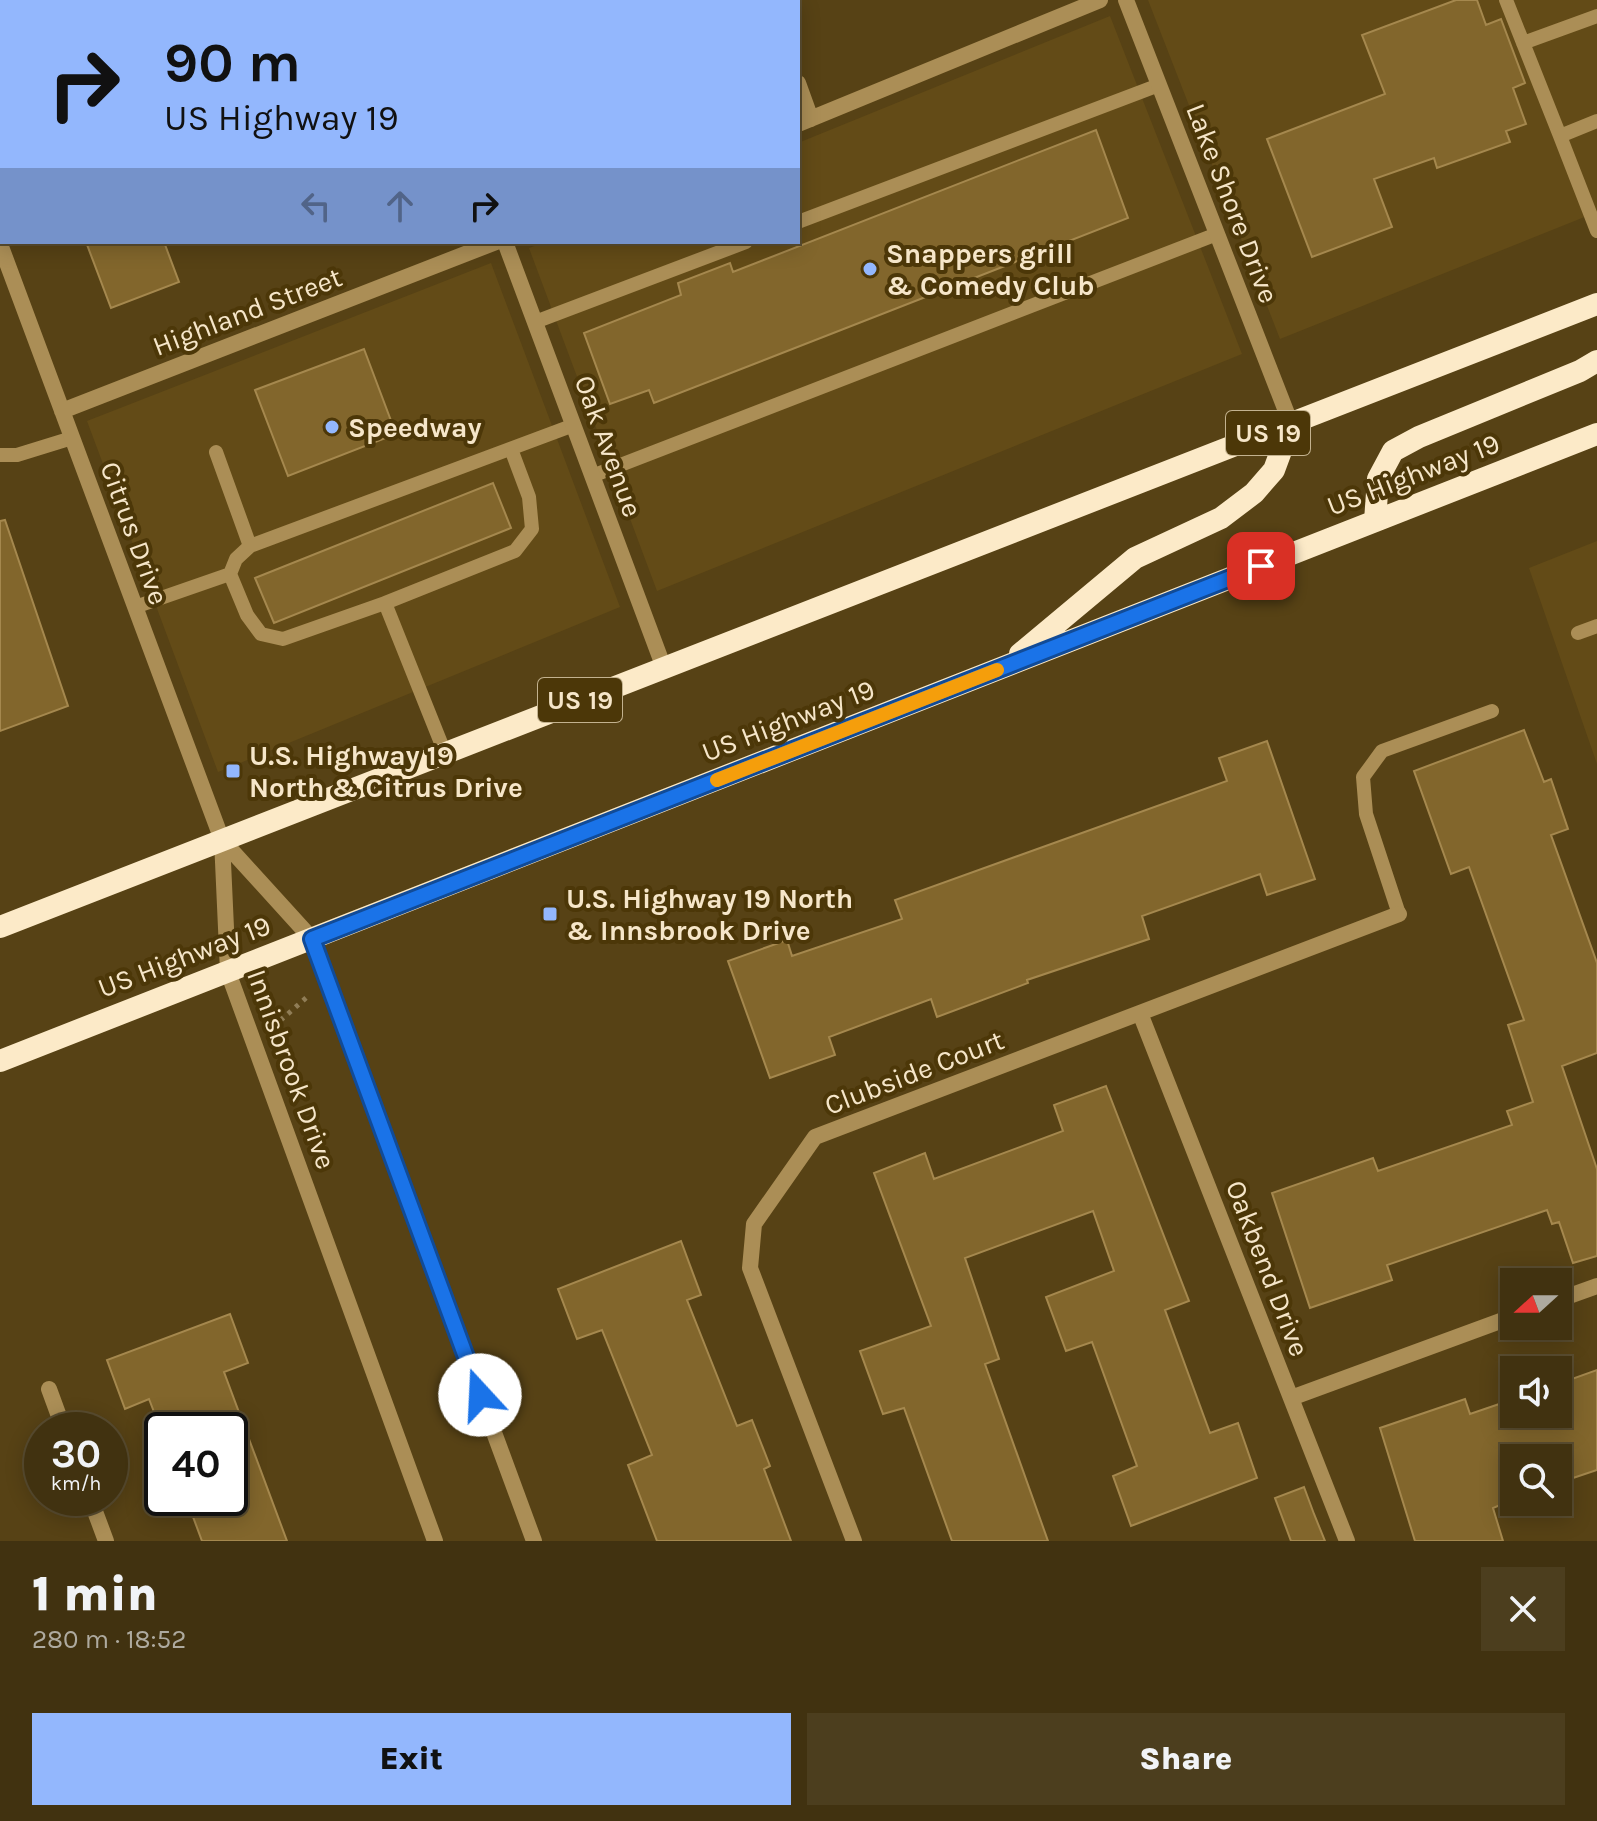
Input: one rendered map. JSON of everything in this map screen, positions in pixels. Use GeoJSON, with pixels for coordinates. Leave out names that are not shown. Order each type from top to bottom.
{"type":"FeatureCollection","features":[{"type":"Feature","properties":{"kind":"highway","name":"US 19"},"geometry":{"type":"LineString","coordinates":[[0,927],[1597,304]]}},
{"type":"Feature","properties":{"kind":"highway"},"geometry":{"type":"LineString","coordinates":[[1375,521],[1378,479],[1393,451],[1597,361]]}},
{"type":"Feature","properties":{"kind":"highway"},"geometry":{"type":"LineString","coordinates":[[1004,667],[1135,558],[1221,518],[1254,493],[1274,470],[1291,424]]}},
{"type":"Feature","properties":{"kind":"highway","name":"US Highway 19"},"geometry":{"type":"LineString","coordinates":[[0,1061],[1597,434]]}},
{"type":"Feature","properties":{"kind":"street"},"geometry":{"type":"LineString","coordinates":[[800,94],[805,121],[1100,0]]}},
{"type":"Feature","properties":{"kind":"street","name":"Lake Shore Drive"},"geometry":{"type":"LineString","coordinates":[[1126,0],[1291,424]]}},
{"type":"Feature","properties":{"kind":"street","name":"Citrus Drive"},"geometry":{"type":"LineString","coordinates":[[0,244],[222,840]]}},
{"type":"Feature","properties":{"kind":"street","name":"Highland Street"},"geometry":{"type":"LineString","coordinates":[[62,411],[491,244]]}},
{"type":"Feature","properties":{"kind":"street","name":"Oak Avenue"},"geometry":{"type":"LineString","coordinates":[[506,244],[664,668]]}},
{"type":"Feature","properties":{"kind":"street"},"geometry":{"type":"LineString","coordinates":[[222,840],[312,939],[534,1541]]}},
{"type":"Feature","properties":{"kind":"street","name":"Innisbrook Drive"},"geometry":{"type":"LineString","coordinates":[[222,840],[228,972],[435,1541]]}},
{"type":"Feature","properties":{"kind":"street","name":"Clubside Court"},"geometry":{"type":"LineString","coordinates":[[854,1541],[750,1268],[754,1224],[815,1137],[1399,914]]}},
{"type":"Feature","properties":{"kind":"street","name":"Oakbend Drive"},"geometry":{"type":"LineString","coordinates":[[1140,1013],[1347,1541]]}},
{"type":"Feature","properties":{"kind":"street"},"geometry":{"type":"LineString","coordinates":[[1572,1295],[1597,1286]]}},
{"type":"Feature","properties":{"kind":"street"},"geometry":{"type":"LineString","coordinates":[[1291,1398],[1500,1321]]}},
{"type":"Feature","properties":{"kind":"street"},"geometry":{"type":"LineString","coordinates":[[49,1389],[57,1412]]}},
{"type":"Feature","properties":{"kind":"street"},"geometry":{"type":"LineString","coordinates":[[97,1516],[106,1541]]}},
{"type":"Feature","properties":{"kind":"lane"},"geometry":{"type":"LineString","coordinates":[[1506,0],[1597,231]]}},
{"type":"Feature","properties":{"kind":"lane"},"geometry":{"type":"LineString","coordinates":[[1523,43],[1597,16]]}},
{"type":"Feature","properties":{"kind":"lane"},"geometry":{"type":"LineString","coordinates":[[800,221],[1159,85]]}},
{"type":"Feature","properties":{"kind":"lane"},"geometry":{"type":"LineString","coordinates":[[1560,136],[1597,121]]}},
{"type":"Feature","properties":{"kind":"lane"},"geometry":{"type":"LineString","coordinates":[[592,476],[1217,234]]}},
{"type":"Feature","properties":{"kind":"lane"},"geometry":{"type":"LineString","coordinates":[[535,322],[741,244]]}},
{"type":"Feature","properties":{"kind":"lane"},"geometry":{"type":"LineString","coordinates":[[511,449],[529,497],[532,529],[515,551],[385,603],[283,639],[261,634],[247,615],[230,574],[236,559],[250,546],[574,425]]}},
{"type":"Feature","properties":{"kind":"lane"},"geometry":{"type":"LineString","coordinates":[[0,455],[17,455],[72,438]]}},
{"type":"Feature","properties":{"kind":"lane"},"geometry":{"type":"LineString","coordinates":[[216,452],[250,546]]}},
{"type":"Feature","properties":{"kind":"lane"},"geometry":{"type":"LineString","coordinates":[[135,607],[230,574]]}},
{"type":"Feature","properties":{"kind":"lane"},"geometry":{"type":"LineString","coordinates":[[385,603],[445,753]]}},
{"type":"Feature","properties":{"kind":"lane"},"geometry":{"type":"LineString","coordinates":[[1578,633],[1597,626]]}},
{"type":"Feature","properties":{"kind":"lane"},"geometry":{"type":"LineString","coordinates":[[1399,914],[1366,814],[1363,777],[1382,751],[1492,711]]}},
{"type":"Feature","properties":{"kind":"path"},"geometry":{"type":"LineString","coordinates":[[265,1032],[278,1025],[310,995]]}},
{"type":"Feature","properties":{"kind":"shaded area"},"geometry":{"type":"Polygon","coordinates":[[[1148,0],[1597,0],[1597,212],[1280,339],[1148,0]]]}},
{"type":"Feature","properties":{"kind":"shaded area"},"geometry":{"type":"Polygon","coordinates":[[[1110,16],[1242,354],[657,591],[529,248],[540,244],[800,244],[800,142],[1110,16]]]}},
{"type":"Feature","properties":{"kind":"shaded area"},"geometry":{"type":"Polygon","coordinates":[[[491,263],[620,607],[218,772],[87,421],[491,263]]]}},
{"type":"Feature","properties":{"kind":"shaded area"},"geometry":{"type":"Polygon","coordinates":[[[1597,541],[1597,764],[1529,568],[1597,541]]]}},
{"type":"Feature","properties":{"kind":"building"},"geometry":{"type":"Polygon","coordinates":[[[1456,0],[1477,0],[1486,25],[1501,19],[1525,83],[1513,88],[1526,124],[1506,131],[1510,142],[1437,168],[1434,158],[1374,179],[1392,227],[1312,257],[1267,139],[1385,94],[1362,35],[1456,0]]]}},
{"type":"Feature","properties":{"kind":"building","name":"Snappers grill & Comedy Club"},"geometry":{"type":"Polygon","coordinates":[[[1096,130],[1128,218],[654,403],[649,390],[610,404],[584,333],[681,295],[678,283],[730,263],[733,272],[1096,130]]]}},
{"type":"Feature","properties":{"kind":"building"},"geometry":{"type":"Polygon","coordinates":[[[87,244],[165,244],[179,282],[111,308],[87,244]]]}},
{"type":"Feature","properties":{"kind":"building"},"geometry":{"type":"Polygon","coordinates":[[[364,349],[396,434],[288,476],[255,390],[364,349]]]}},
{"type":"Feature","properties":{"kind":"building"},"geometry":{"type":"Polygon","coordinates":[[[493,483],[511,528],[274,623],[255,578],[493,483]]]}},
{"type":"Feature","properties":{"kind":"building"},"geometry":{"type":"Polygon","coordinates":[[[5,520],[68,706],[0,731],[0,521],[5,520]]]}},
{"type":"Feature","properties":{"kind":"building"},"geometry":{"type":"Polygon","coordinates":[[[1524,730],[1544,782],[1551,779],[1568,829],[1551,835],[1597,963],[1597,1053],[1562,1066],[1597,1169],[1597,1256],[1573,1263],[1559,1222],[1552,1224],[1547,1210],[1387,1265],[1392,1280],[1310,1308],[1272,1193],[1373,1158],[1378,1171],[1512,1125],[1507,1111],[1533,1102],[1508,1025],[1524,1020],[1469,867],[1451,874],[1414,771],[1524,730]]]}},
{"type":"Feature","properties":{"kind":"building"},"geometry":{"type":"Polygon","coordinates":[[[1267,741],[1315,879],[1267,895],[1260,874],[1142,916],[1149,939],[1027,980],[1028,983],[937,1017],[931,999],[829,1037],[835,1055],[770,1078],[728,961],[787,940],[792,956],[902,919],[895,900],[1227,781],[1219,758],[1267,741]]]}},
{"type":"Feature","properties":{"kind":"building"},"geometry":{"type":"Polygon","coordinates":[[[1106,1086],[1189,1301],[1165,1310],[1210,1433],[1238,1423],[1257,1478],[1131,1526],[1113,1476],[1137,1466],[1092,1342],[1066,1351],[1046,1297],[1114,1271],[1093,1211],[965,1258],[999,1359],[985,1364],[1048,1541],[952,1541],[904,1408],[883,1414],[860,1351],[931,1326],[874,1173],[925,1153],[934,1179],[1063,1131],[1054,1105],[1106,1086]]]}},
{"type":"Feature","properties":{"kind":"building"},"geometry":{"type":"Polygon","coordinates":[[[681,1241],[701,1295],[687,1300],[737,1426],[752,1420],[770,1466],[764,1469],[791,1541],[657,1541],[628,1465],[652,1455],[602,1330],[577,1339],[558,1289],[681,1241]]]}},
{"type":"Feature","properties":{"kind":"building"},"geometry":{"type":"Polygon","coordinates":[[[230,1314],[248,1363],[224,1372],[239,1412],[154,1412],[149,1399],[125,1409],[107,1360],[230,1314]]]}},
{"type":"Feature","properties":{"kind":"building"},"geometry":{"type":"Polygon","coordinates":[[[1597,1370],[1597,1470],[1572,1478],[1572,1444],[1500,1444],[1500,1505],[1493,1508],[1503,1541],[1415,1541],[1380,1428],[1465,1399],[1470,1414],[1500,1404],[1500,1428],[1572,1428],[1572,1379],[1597,1370]]]}},
{"type":"Feature","properties":{"kind":"building"},"geometry":{"type":"Polygon","coordinates":[[[248,1436],[287,1541],[202,1541],[193,1516],[248,1516],[248,1436]]]}},
{"type":"Feature","properties":{"kind":"building"},"geometry":{"type":"Polygon","coordinates":[[[1304,1487],[1325,1541],[1291,1541],[1275,1498],[1304,1487]]]}},
{"type":"Feature","properties":{"kind":"slow traffic"},"geometry":{"type":"LineString","coordinates":[[717,780],[997,670]]}},
{"type":"Feature","properties":{"kind":"place","name":"Snappers grill & Comedy Club"},"geometry":{"type":"Point","coordinates":[870,269]}},
{"type":"Feature","properties":{"kind":"place","name":"Speedway"},"geometry":{"type":"Point","coordinates":[332,427]}},
{"type":"Feature","properties":{"kind":"place","name":"U.S. Highway 19 North & Citrus Drive"},"geometry":{"type":"Point","coordinates":[233,771]}},
{"type":"Feature","properties":{"kind":"place","name":"U.S. Highway 19 North & Innsbrook Drive"},"geometry":{"type":"Point","coordinates":[550,914]}},
{"type":"Feature","properties":{"kind":"route"},"geometry":{"type":"LineString","coordinates":[[480,1395],[312,939],[1261,566]]}}]}
